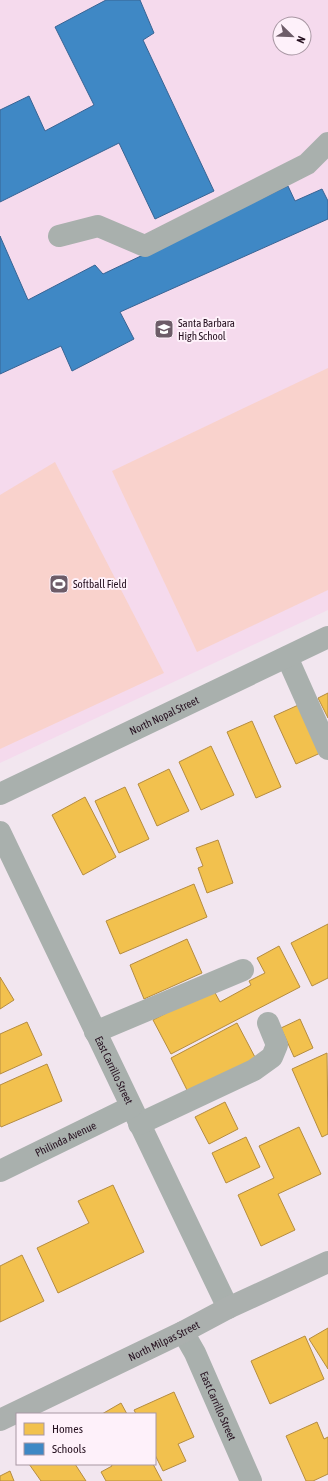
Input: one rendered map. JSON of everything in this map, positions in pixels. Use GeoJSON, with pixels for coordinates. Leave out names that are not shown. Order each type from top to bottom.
{"type":"FeatureCollection","features":[{"type":"Feature","properties":{"kind":"main road","name":"North Milpas Street"},"geometry":{"type":"LineString","coordinates":[[0,1420],[184,1332],[228,1308],[328,1262]]}},
{"type":"Feature","properties":{"kind":"street"},"geometry":{"type":"LineString","coordinates":[[59,236],[98,226],[145,246],[307,164],[328,143]]}},
{"type":"Feature","properties":{"kind":"street","name":"North Nopal Street"},"geometry":{"type":"LineString","coordinates":[[0,794],[328,637]]}},
{"type":"Feature","properties":{"kind":"street"},"geometry":{"type":"LineString","coordinates":[[287,657],[328,749]]}},
{"type":"Feature","properties":{"kind":"street","name":"East Carrillo Street"},"geometry":{"type":"LineString","coordinates":[[0,832],[228,1308]]}},
{"type":"Feature","properties":{"kind":"street"},"geometry":{"type":"LineString","coordinates":[[95,1032],[243,970]]}},
{"type":"Feature","properties":{"kind":"street","name":"Philinda Avenue"},"geometry":{"type":"LineString","coordinates":[[0,1171],[135,1115],[254,1070],[272,1058],[277,1045],[268,1024]]}},
{"type":"Feature","properties":{"kind":"street","name":"East Carrillo Street"},"geometry":{"type":"LineString","coordinates":[[184,1332],[195,1353],[251,1481]]}},
{"type":"Feature","properties":{"kind":"shaded area","name":"Santa Barbara High School"},"geometry":{"type":"Polygon","coordinates":[[[0,0],[328,0],[328,610],[0,763],[0,0]]]}},
{"type":"Feature","properties":{"kind":"shaded area"},"geometry":{"type":"Polygon","coordinates":[[[328,368],[328,590],[197,652],[112,471],[328,368]]]}},
{"type":"Feature","properties":{"kind":"shaded area","name":"Softball Field"},"geometry":{"type":"Polygon","coordinates":[[[55,462],[164,673],[0,749],[0,495],[55,462]]]}},
{"type":"Feature","properties":{"kind":"building: Homes"},"geometry":{"type":"Polygon","coordinates":[[[328,693],[328,718],[318,698],[328,693]]]}},
{"type":"Feature","properties":{"kind":"building: Homes"},"geometry":{"type":"Polygon","coordinates":[[[305,702],[327,750],[296,764],[274,716],[305,702]]]}},
{"type":"Feature","properties":{"kind":"building: Homes"},"geometry":{"type":"Polygon","coordinates":[[[252,721],[281,787],[256,798],[227,732],[252,721]]]}},
{"type":"Feature","properties":{"kind":"building: Homes"},"geometry":{"type":"Polygon","coordinates":[[[211,746],[234,795],[201,810],[179,762],[211,746]]]}},
{"type":"Feature","properties":{"kind":"building: Homes"},"geometry":{"type":"Polygon","coordinates":[[[169,769],[189,811],[157,826],[138,784],[169,769]]]}},
{"type":"Feature","properties":{"kind":"building: Homes"},"geometry":{"type":"Polygon","coordinates":[[[125,787],[149,839],[119,853],[95,801],[125,787]]]}},
{"type":"Feature","properties":{"kind":"building: Homes"},"geometry":{"type":"Polygon","coordinates":[[[85,797],[116,857],[83,875],[52,815],[85,797]]]}},
{"type":"Feature","properties":{"kind":"building: Homes"},"geometry":{"type":"Polygon","coordinates":[[[218,840],[233,883],[207,893],[198,868],[203,866],[196,848],[218,840]]]}},
{"type":"Feature","properties":{"kind":"building: Homes"},"geometry":{"type":"Polygon","coordinates":[[[194,884],[207,917],[120,954],[106,921],[194,884]]]}},
{"type":"Feature","properties":{"kind":"building: Homes"},"geometry":{"type":"Polygon","coordinates":[[[328,924],[328,978],[312,986],[291,943],[328,924]]]}},
{"type":"Feature","properties":{"kind":"building: Homes"},"geometry":{"type":"Polygon","coordinates":[[[187,939],[202,973],[144,999],[130,965],[187,939]]]}},
{"type":"Feature","properties":{"kind":"building: Homes"},"geometry":{"type":"Polygon","coordinates":[[[279,946],[300,987],[171,1054],[153,1020],[213,989],[220,1002],[251,985],[249,981],[265,973],[257,958],[279,946]]]}},
{"type":"Feature","properties":{"kind":"building: Homes"},"geometry":{"type":"Polygon","coordinates":[[[0,977],[14,1000],[0,1009],[0,977]]]}},
{"type":"Feature","properties":{"kind":"building: Homes"},"geometry":{"type":"Polygon","coordinates":[[[300,1019],[313,1048],[294,1057],[281,1028],[300,1019]]]}},
{"type":"Feature","properties":{"kind":"building: Homes"},"geometry":{"type":"Polygon","coordinates":[[[27,1022],[42,1055],[0,1074],[0,1034],[27,1022]]]}},
{"type":"Feature","properties":{"kind":"building: Homes"},"geometry":{"type":"Polygon","coordinates":[[[237,1023],[257,1061],[190,1096],[171,1058],[237,1023]]]}},
{"type":"Feature","properties":{"kind":"building: Homes"},"geometry":{"type":"Polygon","coordinates":[[[327,1053],[328,1134],[322,1137],[292,1069],[327,1053]]]}},
{"type":"Feature","properties":{"kind":"building: Homes"},"geometry":{"type":"Polygon","coordinates":[[[47,1064],[62,1101],[1,1127],[0,1085],[47,1064]]]}},
{"type":"Feature","properties":{"kind":"building: Homes"},"geometry":{"type":"Polygon","coordinates":[[[225,1102],[238,1129],[209,1144],[195,1117],[225,1102]]]}},
{"type":"Feature","properties":{"kind":"building: Homes"},"geometry":{"type":"Polygon","coordinates":[[[299,1127],[321,1174],[278,1194],[295,1230],[261,1246],[238,1195],[274,1178],[259,1146],[299,1127]]]}},
{"type":"Feature","properties":{"kind":"building: Homes"},"geometry":{"type":"Polygon","coordinates":[[[246,1137],[260,1167],[226,1183],[212,1153],[246,1137]]]}},
{"type":"Feature","properties":{"kind":"building: Homes"},"geometry":{"type":"Polygon","coordinates":[[[113,1185],[144,1252],[58,1293],[37,1248],[89,1223],[78,1201],[113,1185]]]}},
{"type":"Feature","properties":{"kind":"building: Homes"},"geometry":{"type":"Polygon","coordinates":[[[22,1255],[44,1301],[0,1322],[0,1266],[22,1255]]]}},
{"type":"Feature","properties":{"kind":"building: Homes"},"geometry":{"type":"Polygon","coordinates":[[[328,1328],[328,1369],[309,1339],[328,1328]]]}},
{"type":"Feature","properties":{"kind":"building: Homes"},"geometry":{"type":"Polygon","coordinates":[[[305,1336],[324,1379],[270,1404],[251,1361],[305,1336]]]}},
{"type":"Feature","properties":{"kind":"building: Homes"},"geometry":{"type":"Polygon","coordinates":[[[174,1392],[194,1437],[178,1444],[186,1461],[163,1471],[156,1457],[156,1413],[136,1413],[134,1410],[174,1392]]]}},
{"type":"Feature","properties":{"kind":"building: Homes"},"geometry":{"type":"Polygon","coordinates":[[[121,1403],[126,1413],[104,1413],[121,1403]]]}},
{"type":"Feature","properties":{"kind":"building: Homes"},"geometry":{"type":"Polygon","coordinates":[[[317,1422],[324,1439],[328,1437],[328,1474],[313,1481],[306,1481],[286,1436],[317,1422]]]}},
{"type":"Feature","properties":{"kind":"building: Homes"},"geometry":{"type":"Polygon","coordinates":[[[30,1465],[76,1465],[86,1481],[41,1481],[30,1465]]]}},
{"type":"Feature","properties":{"kind":"building: Homes"},"geometry":{"type":"Polygon","coordinates":[[[154,1465],[162,1481],[106,1481],[101,1472],[112,1466],[154,1465]]]}},
{"type":"Feature","properties":{"kind":"building: Homes"},"geometry":{"type":"Polygon","coordinates":[[[10,1471],[14,1481],[0,1481],[0,1476],[10,1471]]]}},
{"type":"Feature","properties":{"kind":"building: Schools"},"geometry":{"type":"Polygon","coordinates":[[[106,0],[140,0],[154,33],[143,40],[214,191],[155,219],[119,143],[0,202],[0,110],[29,96],[45,131],[94,105],[55,27],[106,0]]]}},
{"type":"Feature","properties":{"kind":"building: Schools"},"geometry":{"type":"Polygon","coordinates":[[[288,186],[295,201],[322,189],[328,201],[328,219],[120,312],[134,339],[72,371],[61,346],[0,374],[0,236],[28,300],[95,265],[103,274],[288,186]]]}},
{"type":"Feature","properties":{"kind":"place","name":"Santa Barbara High School"},"geometry":{"type":"Point","coordinates":[164,329]}},
{"type":"Feature","properties":{"kind":"place","name":"Softball Field"},"geometry":{"type":"Point","coordinates":[59,584]}}]}
